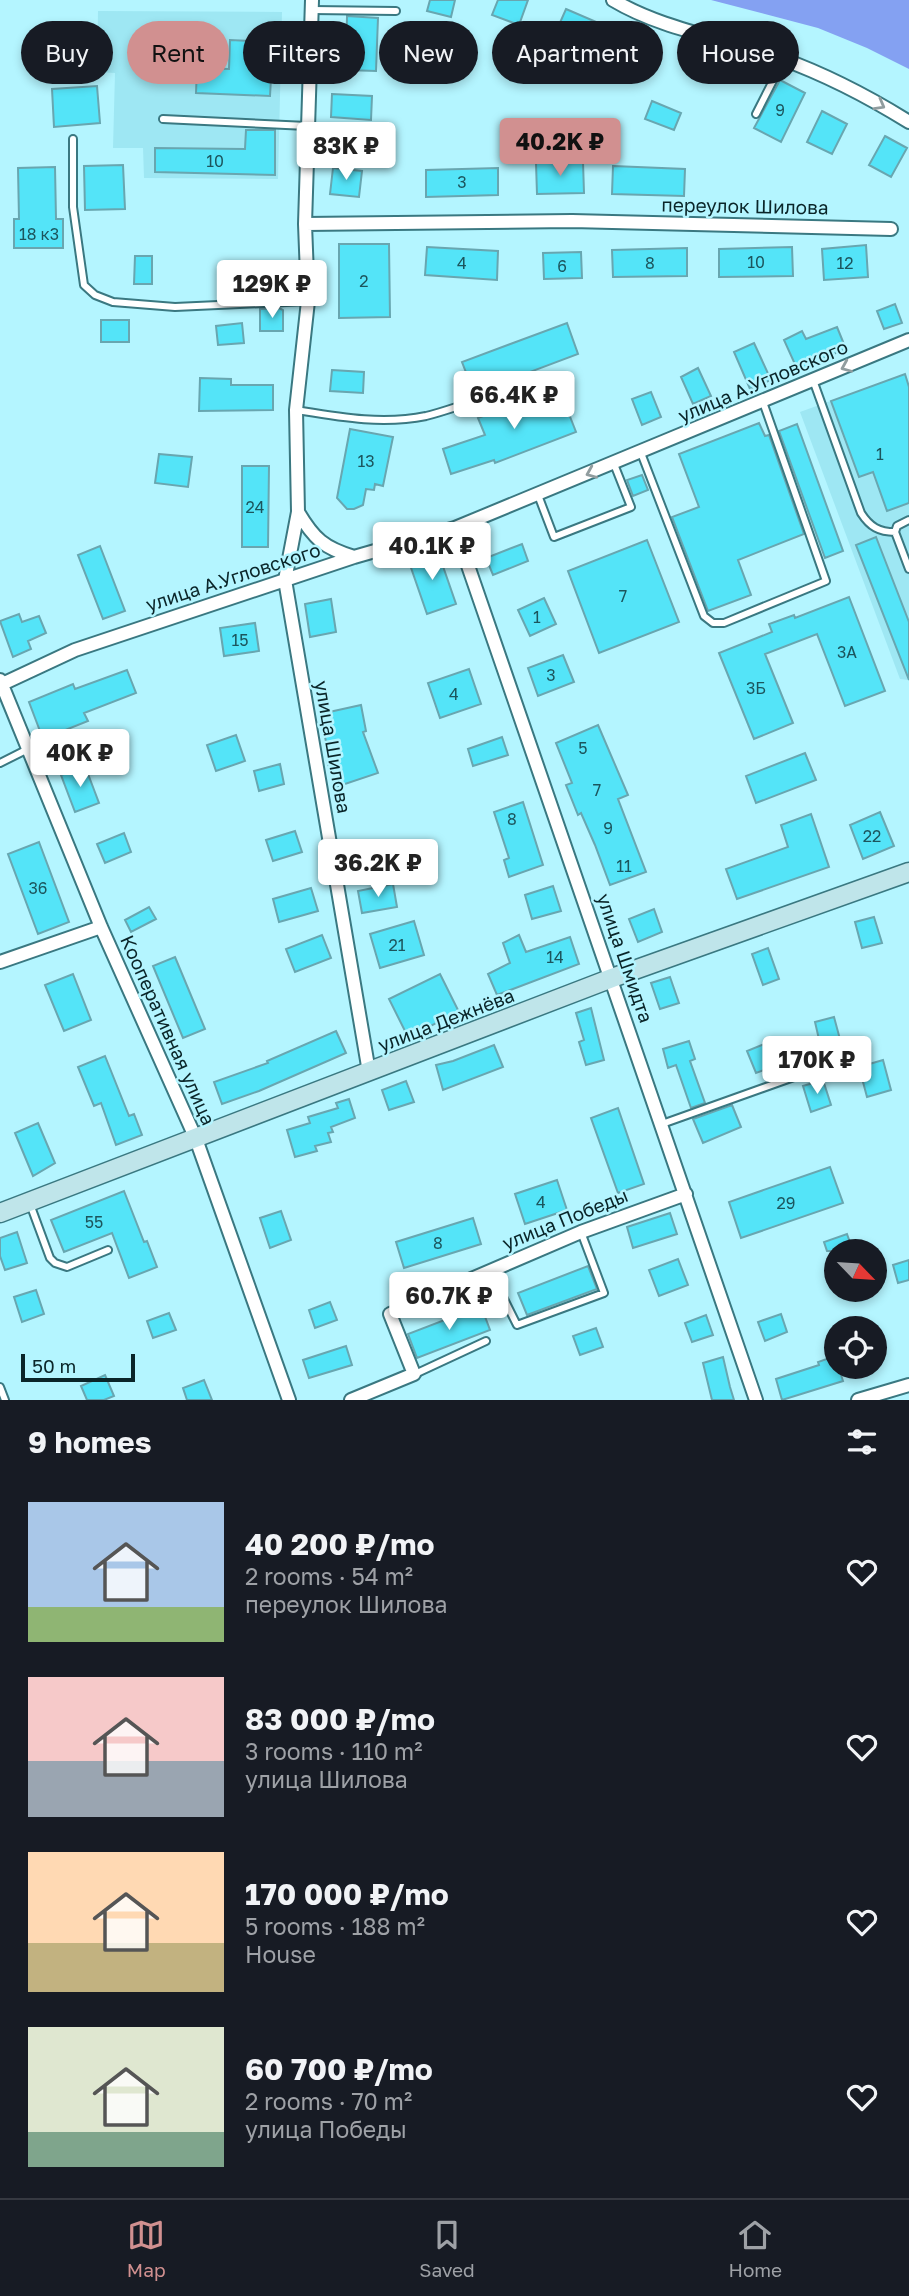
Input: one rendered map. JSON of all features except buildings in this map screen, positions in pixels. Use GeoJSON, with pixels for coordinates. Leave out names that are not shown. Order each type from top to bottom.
{"type":"FeatureCollection","features":[{"type":"Feature","properties":{"kind":"main road","name":"улица Дежнёва"},"geometry":{"type":"LineString","coordinates":[[0,1213],[612,978],[909,872]]}},
{"type":"Feature","properties":{"kind":"street"},"geometry":{"type":"LineString","coordinates":[[613,0],[677,27]]}},
{"type":"Feature","properties":{"kind":"street","name":"улица Шилова"},"geometry":{"type":"LineString","coordinates":[[312,5],[305,224],[308,301],[296,410],[298,512],[285,580],[369,1072]]}},
{"type":"Feature","properties":{"kind":"street"},"geometry":{"type":"LineString","coordinates":[[799,67],[881,105],[909,122]]}},
{"type":"Feature","properties":{"kind":"street","name":"переулок Шилова"},"geometry":{"type":"LineString","coordinates":[[305,224],[572,220],[891,229]]}},
{"type":"Feature","properties":{"kind":"street","name":"улица А.Угловского"},"geometry":{"type":"LineString","coordinates":[[1,683],[75,650],[354,557],[455,528],[909,340]]}},
{"type":"Feature","properties":{"kind":"street"},"geometry":{"type":"LineString","coordinates":[[298,512],[316,539],[327,547],[354,557]]}},
{"type":"Feature","properties":{"kind":"street","name":"улица Шмидта"},"geometry":{"type":"LineString","coordinates":[[455,528],[756,1400]]}},
{"type":"Feature","properties":{"kind":"street","name":"Кооперативная улица"},"geometry":{"type":"LineString","coordinates":[[1,683],[102,928],[196,1139],[289,1400]]}},
{"type":"Feature","properties":{"kind":"street"},"geometry":{"type":"LineString","coordinates":[[0,962],[102,928]]}},
{"type":"Feature","properties":{"kind":"street","name":"улица Победы"},"geometry":{"type":"LineString","coordinates":[[414,1374],[390,1314],[581,1232],[686,1194]]}},
{"type":"Feature","properties":{"kind":"street"},"geometry":{"type":"LineString","coordinates":[[351,1400],[414,1374]]}},
{"type":"Feature","properties":{"kind":"street"},"geometry":{"type":"LineString","coordinates":[[858,1400],[909,1385]]}},
{"type":"Feature","properties":{"kind":"lane"},"geometry":{"type":"LineString","coordinates":[[312,5],[396,11]]}},
{"type":"Feature","properties":{"kind":"lane"},"geometry":{"type":"LineString","coordinates":[[756,114],[772,84]]}},
{"type":"Feature","properties":{"kind":"lane"},"geometry":{"type":"LineString","coordinates":[[163,119],[307,126]]}},
{"type":"Feature","properties":{"kind":"lane"},"geometry":{"type":"LineString","coordinates":[[73,139],[73,207],[78,246],[84,285],[95,295],[113,302],[175,307],[308,301]]}},
{"type":"Feature","properties":{"kind":"lane"},"geometry":{"type":"LineString","coordinates":[[813,380],[861,513],[873,527],[895,532]]}},
{"type":"Feature","properties":{"kind":"lane"},"geometry":{"type":"LineString","coordinates":[[296,410],[353,420],[390,420],[425,416],[478,400]]}},
{"type":"Feature","properties":{"kind":"lane"},"geometry":{"type":"LineString","coordinates":[[641,453],[704,616],[713,623],[724,624],[807,590],[826,581],[763,401]]}},
{"type":"Feature","properties":{"kind":"lane"},"geometry":{"type":"LineString","coordinates":[[538,495],[554,537],[631,507],[614,464]]}},
{"type":"Feature","properties":{"kind":"lane"},"geometry":{"type":"LineString","coordinates":[[909,520],[897,526],[895,532],[909,569]]}},
{"type":"Feature","properties":{"kind":"lane"},"geometry":{"type":"LineString","coordinates":[[0,763],[28,749]]}},
{"type":"Feature","properties":{"kind":"lane"},"geometry":{"type":"LineString","coordinates":[[662,1124],[850,1057]]}},
{"type":"Feature","properties":{"kind":"lane"},"geometry":{"type":"LineString","coordinates":[[29,1202],[55,1263],[66,1267],[108,1250]]}},
{"type":"Feature","properties":{"kind":"lane"},"geometry":{"type":"LineString","coordinates":[[490,1270],[517,1325],[604,1293],[581,1232]]}},
{"type":"Feature","properties":{"kind":"lane"},"geometry":{"type":"LineString","coordinates":[[414,1374],[486,1341]]}},
{"type":"Feature","properties":{"kind":"lane"},"geometry":{"type":"LineString","coordinates":[[0,1387],[5,1400]]}},
{"type":"Feature","properties":{"kind":"shaded area"},"geometry":{"type":"Polygon","coordinates":[[[98,11],[282,12],[282,21],[243,21],[243,84],[280,84],[278,179],[144,178],[143,148],[113,148],[113,21],[98,21],[98,11]]]}},
{"type":"Feature","properties":{"kind":"shaded area"},"geometry":{"type":"Polygon","coordinates":[[[905,374],[909,387],[909,680],[900,679],[800,412],[905,374]]]}},
{"type":"Feature","properties":{"kind":"water"},"geometry":{"type":"Polygon","coordinates":[[[711,0],[909,0],[909,69],[818,28],[711,0]]]}}]}
